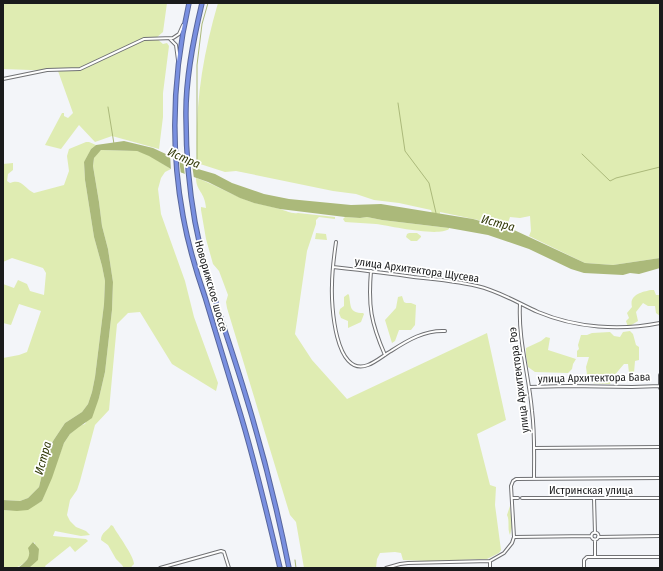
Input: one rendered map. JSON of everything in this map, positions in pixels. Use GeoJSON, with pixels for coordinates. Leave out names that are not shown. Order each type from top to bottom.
{"type":"FeatureCollection","features":[{"type":"Feature","properties":{"kind":"highway","name":"Новорижское шоссе"},"geometry":{"type":"LineString","coordinates":[[189,3],[178,65],[174,119],[180,198],[183,217],[192,256],[241,416],[280,568]]}},
{"type":"Feature","properties":{"kind":"highway","name":"Новорижское шоссе"},"geometry":{"type":"LineString","coordinates":[[202,3],[194,42],[186,118],[186,144],[191,199],[198,236],[210,282],[252,420],[274,502],[289,567]]}},
{"type":"Feature","properties":{"kind":"street"},"geometry":{"type":"LineString","coordinates":[[3,79],[47,70],[80,69],[144,39],[169,39],[176,36],[185,21]]}},
{"type":"Feature","properties":{"kind":"street"},"geometry":{"type":"LineString","coordinates":[[169,39],[176,45],[178,65]]}},
{"type":"Feature","properties":{"kind":"street"},"geometry":{"type":"LineString","coordinates":[[336,242],[332,283],[333,309],[339,339],[345,357],[351,364],[359,367],[369,365],[421,334],[445,331]]}},
{"type":"Feature","properties":{"kind":"street","name":"улица Архитектора Щусева"},"geometry":{"type":"LineString","coordinates":[[333,267],[468,284],[500,294],[538,312],[576,324],[621,327],[660,323]]}},
{"type":"Feature","properties":{"kind":"street"},"geometry":{"type":"LineString","coordinates":[[371,272],[370,298],[373,325],[385,355]]}},
{"type":"Feature","properties":{"kind":"street","name":"улица Архитектора Роэ"},"geometry":{"type":"LineString","coordinates":[[520,304],[521,338],[533,421],[534,478]]}},
{"type":"Feature","properties":{"kind":"street"},"geometry":{"type":"LineString","coordinates":[[660,375],[660,386]]}},
{"type":"Feature","properties":{"kind":"street","name":"улица Архитектора Бава"},"geometry":{"type":"LineString","coordinates":[[529,387],[660,386]]}},
{"type":"Feature","properties":{"kind":"street"},"geometry":{"type":"LineString","coordinates":[[534,448],[660,447]]}},
{"type":"Feature","properties":{"kind":"street"},"geometry":{"type":"LineString","coordinates":[[386,568],[408,563],[490,561],[504,553],[508,549],[514,537],[511,486],[513,480],[534,478],[660,478]]}},
{"type":"Feature","properties":{"kind":"street"},"geometry":{"type":"LineString","coordinates":[[512,498],[518,498]]}},
{"type":"Feature","properties":{"kind":"street","name":"Истринская улица"},"geometry":{"type":"LineString","coordinates":[[522,498],[660,498]]}},
{"type":"Feature","properties":{"kind":"street"},"geometry":{"type":"LineString","coordinates":[[594,498],[595,533],[598,537]]}},
{"type":"Feature","properties":{"kind":"street"},"geometry":{"type":"LineString","coordinates":[[514,537],[591,536],[595,533]]}},
{"type":"Feature","properties":{"kind":"street"},"geometry":{"type":"LineString","coordinates":[[591,536],[595,540],[595,557]]}},
{"type":"Feature","properties":{"kind":"street"},"geometry":{"type":"LineString","coordinates":[[595,540],[598,537],[660,536]]}},
{"type":"Feature","properties":{"kind":"street"},"geometry":{"type":"LineString","coordinates":[[160,568],[222,551],[229,568]]}},
{"type":"Feature","properties":{"kind":"street"},"geometry":{"type":"LineString","coordinates":[[584,568],[584,559],[587,557],[660,557]]}},
{"type":"Feature","properties":{"kind":"street"},"geometry":{"type":"LineString","coordinates":[[490,561],[490,568]]}},
{"type":"Feature","properties":{"kind":"shaded area"},"geometry":{"type":"Polygon","coordinates":[[[3,3],[167,3],[163,32],[156,38],[163,44],[167,43],[169,46],[163,93],[163,117],[159,149],[112,136],[95,142],[79,125],[61,149],[45,145],[62,113],[64,113],[64,116],[68,118],[73,113],[58,71],[3,69],[3,3]]]}},
{"type":"Feature","properties":{"kind":"shaded area"},"geometry":{"type":"Polygon","coordinates":[[[218,3],[660,3],[660,258],[613,265],[585,263],[529,236],[531,231],[530,216],[520,218],[510,217],[507,226],[440,212],[440,214],[432,213],[431,210],[399,203],[374,200],[356,194],[333,191],[236,171],[225,172],[197,163],[197,121],[201,82],[212,23],[218,3]]]}},
{"type":"Feature","properties":{"kind":"shaded area"},"geometry":{"type":"Polygon","coordinates":[[[124,141],[153,148],[198,169],[215,174],[232,183],[264,194],[289,199],[351,205],[381,204],[473,219],[514,230],[585,263],[613,265],[660,258],[660,268],[639,274],[630,273],[623,275],[584,273],[571,269],[529,249],[488,235],[367,217],[345,217],[280,209],[240,198],[208,182],[171,169],[137,151],[101,150],[94,158],[93,166],[102,226],[108,249],[113,282],[112,310],[105,372],[99,398],[92,418],[70,434],[64,443],[42,501],[28,510],[3,510],[3,500],[20,501],[28,498],[39,487],[48,449],[65,423],[82,412],[88,404],[92,392],[104,304],[105,281],[94,237],[85,180],[84,162],[91,149],[96,145],[124,141]]]}},
{"type":"Feature","properties":{"kind":"shaded area"},"geometry":{"type":"Polygon","coordinates":[[[86,142],[96,145],[91,149],[84,163],[85,180],[94,237],[105,281],[104,304],[92,392],[88,404],[82,412],[65,423],[48,449],[39,487],[28,498],[20,501],[3,500],[3,358],[27,352],[41,311],[19,304],[11,325],[3,323],[3,284],[14,288],[18,280],[27,284],[30,291],[44,295],[46,273],[43,268],[12,258],[3,262],[3,164],[13,163],[13,170],[8,174],[7,181],[10,183],[18,182],[34,193],[64,185],[69,171],[67,156],[69,149],[86,142]]]}},
{"type":"Feature","properties":{"kind":"shaded area"},"geometry":{"type":"Polygon","coordinates":[[[101,150],[137,151],[147,154],[171,169],[165,172],[161,178],[158,189],[161,214],[185,281],[194,317],[218,383],[216,391],[172,364],[140,312],[128,313],[117,324],[109,410],[95,425],[80,481],[77,490],[70,500],[67,515],[76,527],[86,531],[90,535],[81,536],[55,531],[53,536],[86,539],[88,541],[75,552],[70,546],[45,566],[46,568],[29,568],[32,565],[35,543],[33,542],[29,551],[29,558],[23,564],[18,567],[3,568],[3,510],[24,509],[42,501],[64,443],[70,434],[79,426],[85,424],[99,398],[105,372],[112,310],[113,282],[108,249],[102,226],[93,166],[94,158],[101,150]]]}},
{"type":"Feature","properties":{"kind":"shaded area"},"geometry":{"type":"Polygon","coordinates":[[[196,178],[256,203],[293,213],[335,217],[335,219],[319,217],[316,220],[307,251],[295,334],[312,360],[347,399],[487,333],[506,420],[477,434],[490,485],[496,487],[495,505],[501,550],[499,553],[487,559],[428,561],[403,560],[401,553],[395,552],[380,553],[377,559],[376,568],[304,568],[296,522],[290,515],[227,308],[226,302],[228,295],[219,271],[213,264],[206,239],[201,207],[206,208],[202,195],[197,186],[196,178]]]}},
{"type":"Feature","properties":{"kind":"shaded area"},"geometry":{"type":"Polygon","coordinates":[[[345,217],[367,217],[449,229],[435,232],[414,230],[376,224],[345,222],[343,219],[345,217]]]}},
{"type":"Feature","properties":{"kind":"shaded area"},"geometry":{"type":"Polygon","coordinates":[[[316,233],[326,234],[327,240],[315,239],[316,233]]]}},
{"type":"Feature","properties":{"kind":"shaded area"},"geometry":{"type":"Polygon","coordinates":[[[409,233],[417,233],[421,237],[417,241],[411,241],[406,237],[409,233]]]}},
{"type":"Feature","properties":{"kind":"shaded area"},"geometry":{"type":"Polygon","coordinates":[[[654,290],[656,295],[660,295],[660,316],[656,313],[655,306],[648,306],[643,303],[636,312],[638,321],[628,327],[626,321],[629,318],[627,313],[632,307],[632,300],[640,293],[654,290]]]}},
{"type":"Feature","properties":{"kind":"shaded area"},"geometry":{"type":"Polygon","coordinates":[[[348,294],[353,310],[364,314],[361,322],[348,328],[348,321],[341,318],[339,313],[340,309],[344,306],[344,297],[348,294]]]}},
{"type":"Feature","properties":{"kind":"shaded area"},"geometry":{"type":"Polygon","coordinates":[[[402,296],[404,302],[416,305],[415,325],[411,330],[399,330],[395,341],[392,343],[385,320],[396,308],[398,297],[402,296]]]}},
{"type":"Feature","properties":{"kind":"shaded area"},"geometry":{"type":"Polygon","coordinates":[[[630,331],[633,334],[636,345],[639,347],[639,360],[635,361],[634,373],[631,375],[629,373],[628,364],[624,364],[613,377],[610,384],[588,382],[586,367],[589,357],[577,357],[581,335],[610,332],[614,336],[620,337],[623,332],[630,331]]]}},
{"type":"Feature","properties":{"kind":"shaded area"},"geometry":{"type":"Polygon","coordinates":[[[546,337],[550,338],[548,350],[576,359],[572,369],[568,373],[535,372],[528,367],[526,348],[546,337]]]}},
{"type":"Feature","properties":{"kind":"shaded area"},"geometry":{"type":"Polygon","coordinates":[[[510,506],[512,527],[510,535],[507,515],[510,506]]]}},
{"type":"Feature","properties":{"kind":"shaded area"},"geometry":{"type":"Polygon","coordinates":[[[111,525],[125,545],[133,560],[134,564],[131,568],[124,568],[116,559],[108,545],[101,540],[103,533],[111,525]]]}},
{"type":"Feature","properties":{"kind":"shaded area"},"geometry":{"type":"Polygon","coordinates":[[[33,542],[39,549],[38,560],[29,568],[18,568],[27,560],[29,554],[28,548],[33,542]]]}},
{"type":"Feature","properties":{"kind":"pier"},"geometry":{"type":"Polygon","coordinates":[[[170,153],[179,158],[181,175],[171,171],[170,153]]]}},
{"type":"Feature","properties":{"kind":"pier"},"geometry":{"type":"Polygon","coordinates":[[[183,160],[192,164],[194,179],[185,176],[183,160]]]}},
{"type":"Feature","properties":{"kind":"waterway","name":"Истра"},"geometry":{"type":"LineString","coordinates":[[197,167],[197,65],[202,24],[208,3]]}},
{"type":"Feature","properties":{"kind":"waterway"},"geometry":{"type":"LineString","coordinates":[[398,103],[405,151],[429,183],[436,213]]}},
{"type":"Feature","properties":{"kind":"waterway"},"geometry":{"type":"LineString","coordinates":[[108,107],[114,144]]}},
{"type":"Feature","properties":{"kind":"waterway"},"geometry":{"type":"LineString","coordinates":[[582,154],[610,181],[616,178],[660,167]]}},
{"type":"Feature","properties":{"kind":"waterway"},"geometry":{"type":"LineString","coordinates":[[295,560],[296,568]]}}]}
